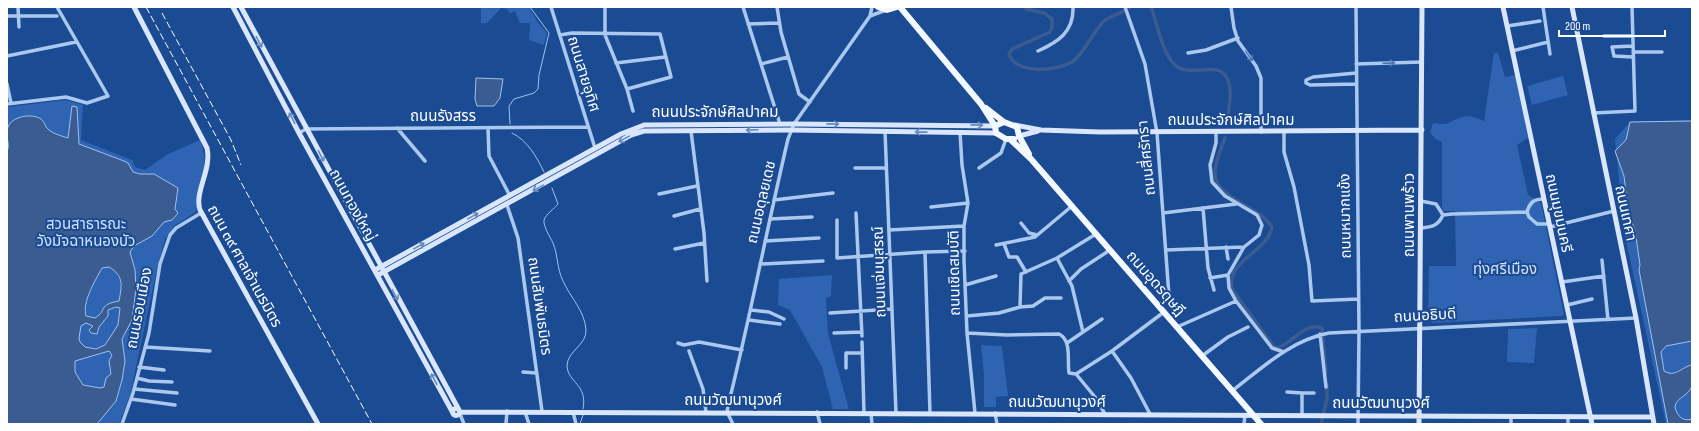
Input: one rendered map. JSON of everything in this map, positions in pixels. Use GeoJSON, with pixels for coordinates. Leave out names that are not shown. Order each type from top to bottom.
{"type":"FeatureCollection","features":[{"type":"Feature","properties":{"kind":"main road"},"geometry":{"type":"LineString","coordinates":[[878,7],[887,10],[899,7],[981,104],[995,126],[996,134]]}},
{"type":"Feature","properties":{"kind":"main road"},"geometry":{"type":"LineString","coordinates":[[981,104],[1004,122],[1015,125]]}},
{"type":"Feature","properties":{"kind":"main road"},"geometry":{"type":"LineString","coordinates":[[995,126],[1004,122]]}},
{"type":"Feature","properties":{"kind":"main road","name":"ถนนอุดรดุษฎี"},"geometry":{"type":"LineString","coordinates":[[1015,125],[1019,130],[1019,136],[1031,159]]}},
{"type":"Feature","properties":{"kind":"main road","name":"ถนนอุดรดุษฎี"},"geometry":{"type":"LineString","coordinates":[[996,134],[1008,139],[1031,159],[1261,424]]}},
{"type":"Feature","properties":{"kind":"main road"},"geometry":{"type":"LineString","coordinates":[[1008,139],[1019,136]]}},
{"type":"Feature","properties":{"kind":"street"},"geometry":{"type":"LineString","coordinates":[[18,7],[19,27]]}},
{"type":"Feature","properties":{"kind":"street"},"geometry":{"type":"LineString","coordinates":[[7,84],[9,103],[66,97],[88,103],[108,96],[57,7]]}},
{"type":"Feature","properties":{"kind":"street","name":"ถนน ๓๙ ศาลเจ้าเนรมิตร"},"geometry":{"type":"LineString","coordinates":[[134,7],[207,148],[208,168],[198,202],[202,213],[318,424]]}},
{"type":"Feature","properties":{"kind":"street","name":"ถนนทองใหญ่"},"geometry":{"type":"LineString","coordinates":[[234,7],[238,18],[299,133],[443,396],[453,413],[455,409],[460,412]]}},
{"type":"Feature","properties":{"kind":"street","name":"ถนนทองใหญ่"},"geometry":{"type":"LineString","coordinates":[[241,7],[460,412]]}},
{"type":"Feature","properties":{"kind":"street","name":"ถนนสายอุทิศ"},"geometry":{"type":"LineString","coordinates":[[551,7],[595,148]]}},
{"type":"Feature","properties":{"kind":"street"},"geometry":{"type":"LineString","coordinates":[[605,7],[605,35],[627,89],[632,111]]}},
{"type":"Feature","properties":{"kind":"street"},"geometry":{"type":"LineString","coordinates":[[743,7],[781,130]]}},
{"type":"Feature","properties":{"kind":"street"},"geometry":{"type":"LineString","coordinates":[[777,7],[779,23],[799,94],[810,102]]}},
{"type":"Feature","properties":{"kind":"street","name":"ถนนอดุลยเดช"},"geometry":{"type":"LineString","coordinates":[[727,412],[791,130],[870,16],[872,7]]}},
{"type":"Feature","properties":{"kind":"street"},"geometry":{"type":"LineString","coordinates":[[1038,51],[1062,38],[1074,15],[1073,7]]}},
{"type":"Feature","properties":{"kind":"street","name":"ถนนสี่ศรัทรา"},"geometry":{"type":"LineString","coordinates":[[1125,7],[1145,64],[1157,133],[1169,296],[1158,306]]}},
{"type":"Feature","properties":{"kind":"street"},"geometry":{"type":"LineString","coordinates":[[1231,7],[1234,28],[1238,38],[1261,78],[1260,132]]}},
{"type":"Feature","properties":{"kind":"street","name":"ถนนหมากแข้ง"},"geometry":{"type":"LineString","coordinates":[[1356,7],[1359,331],[1358,424]]}},
{"type":"Feature","properties":{"kind":"street","name":"ถนนพานพร้าว"},"geometry":{"type":"LineString","coordinates":[[1419,424],[1422,7]]}},
{"type":"Feature","properties":{"kind":"street","name":"ถนนมุขมนครี"},"geometry":{"type":"LineString","coordinates":[[1503,7],[1592,424]]}},
{"type":"Feature","properties":{"kind":"street"},"geometry":{"type":"LineString","coordinates":[[1543,7],[1550,54]]}},
{"type":"Feature","properties":{"kind":"street","name":"ถนนเทศา"},"geometry":{"type":"LineString","coordinates":[[1572,7],[1636,318],[1654,424]]}},
{"type":"Feature","properties":{"kind":"street"},"geometry":{"type":"LineString","coordinates":[[1593,113],[1635,111],[1632,7]]}},
{"type":"Feature","properties":{"kind":"street"},"geometry":{"type":"LineString","coordinates":[[870,16],[887,10]]}},
{"type":"Feature","properties":{"kind":"street"},"geometry":{"type":"LineString","coordinates":[[238,18],[244,14]]}},
{"type":"Feature","properties":{"kind":"street"},"geometry":{"type":"LineString","coordinates":[[7,16],[57,16]]}},
{"type":"Feature","properties":{"kind":"street"},"geometry":{"type":"LineString","coordinates":[[1507,26],[1540,21]]}},
{"type":"Feature","properties":{"kind":"street"},"geometry":{"type":"LineString","coordinates":[[748,24],[779,23]]}},
{"type":"Feature","properties":{"kind":"street"},"geometry":{"type":"LineString","coordinates":[[560,35],[660,34],[671,77],[627,89]]}},
{"type":"Feature","properties":{"kind":"street"},"geometry":{"type":"LineString","coordinates":[[1604,36],[1633,36]]}},
{"type":"Feature","properties":{"kind":"street"},"geometry":{"type":"LineString","coordinates":[[1188,53],[1206,50],[1238,38]]}},
{"type":"Feature","properties":{"kind":"street"},"geometry":{"type":"LineString","coordinates":[[7,56],[76,42]]}},
{"type":"Feature","properties":{"kind":"street"},"geometry":{"type":"LineString","coordinates":[[1512,51],[1548,42]]}},
{"type":"Feature","properties":{"kind":"street"},"geometry":{"type":"LineString","coordinates":[[1633,46],[1612,46],[1614,56],[1662,52]]}},
{"type":"Feature","properties":{"kind":"street"},"geometry":{"type":"LineString","coordinates":[[616,63],[665,57]]}},
{"type":"Feature","properties":{"kind":"street"},"geometry":{"type":"LineString","coordinates":[[761,64],[788,57]]}},
{"type":"Feature","properties":{"kind":"street"},"geometry":{"type":"LineString","coordinates":[[1356,64],[1422,62]]}},
{"type":"Feature","properties":{"kind":"street"},"geometry":{"type":"LineString","coordinates":[[1356,73],[1313,77],[1306,80],[1306,83],[1310,85],[1356,84]]}},
{"type":"Feature","properties":{"kind":"street"},"geometry":{"type":"LineString","coordinates":[[883,124],[885,131]]}},
{"type":"Feature","properties":{"kind":"street","name":"ถนนประจักษ์ศิลปาคม"},"geometry":{"type":"LineString","coordinates":[[382,270],[449,229],[595,148],[621,134],[644,125],[883,124],[995,126]]}},
{"type":"Feature","properties":{"kind":"street"},"geometry":{"type":"LineString","coordinates":[[691,125],[707,281]]}},
{"type":"Feature","properties":{"kind":"street"},"geometry":{"type":"LineString","coordinates":[[960,132],[961,125]]}},
{"type":"Feature","properties":{"kind":"street"},"geometry":{"type":"LineString","coordinates":[[1015,125],[1041,130]]}},
{"type":"Feature","properties":{"kind":"street","name":"ถนนรังสรร"},"geometry":{"type":"LineString","coordinates":[[299,133],[306,129],[588,127]]}},
{"type":"Feature","properties":{"kind":"street"},"geometry":{"type":"LineString","coordinates":[[397,128],[425,161]]}},
{"type":"Feature","properties":{"kind":"street"},"geometry":{"type":"LineString","coordinates":[[488,128],[489,156],[510,196]]}},
{"type":"Feature","properties":{"kind":"street","name":"ถนนประจักษ์ศิลปาคม"},"geometry":{"type":"LineString","coordinates":[[382,270],[442,241],[631,135],[644,131],[655,129],[691,131],[791,130],[960,132],[996,134]]}},
{"type":"Feature","properties":{"kind":"street"},"geometry":{"type":"LineString","coordinates":[[1019,136],[1041,130]]}},
{"type":"Feature","properties":{"kind":"street","name":"ถนนประจักษ์ศิลปาคม"},"geometry":{"type":"LineString","coordinates":[[1041,130],[1157,133],[1422,130]]}},
{"type":"Feature","properties":{"kind":"street","name":"ถนนแจ่มนุสรณ์"},"geometry":{"type":"LineString","coordinates":[[885,131],[896,413]]}},
{"type":"Feature","properties":{"kind":"street","name":"ถนนเชิดสมบัติ"},"geometry":{"type":"LineString","coordinates":[[960,132],[962,165],[968,203],[964,226],[965,285],[974,413]]}},
{"type":"Feature","properties":{"kind":"street"},"geometry":{"type":"LineString","coordinates":[[1216,132],[1216,143],[1210,165],[1210,176],[1212,182],[1236,204],[1255,214],[1262,226],[1259,235],[1244,247],[1228,275],[1230,288],[1236,301],[1272,348],[1284,352]]}},
{"type":"Feature","properties":{"kind":"street"},"geometry":{"type":"LineString","coordinates":[[1284,132],[1284,152],[1294,187],[1309,265],[1312,301],[1358,299]]}},
{"type":"Feature","properties":{"kind":"street"},"geometry":{"type":"LineString","coordinates":[[979,168],[1000,153],[1008,139]]}},
{"type":"Feature","properties":{"kind":"street"},"geometry":{"type":"LineString","coordinates":[[595,148],[596,154]]}},
{"type":"Feature","properties":{"kind":"street"},"geometry":{"type":"LineString","coordinates":[[855,168],[886,168]]}},
{"type":"Feature","properties":{"kind":"street"},"geometry":{"type":"LineString","coordinates":[[553,172],[556,178]]}},
{"type":"Feature","properties":{"kind":"street"},"geometry":{"type":"LineString","coordinates":[[659,194],[697,186]]}},
{"type":"Feature","properties":{"kind":"street"},"geometry":{"type":"LineString","coordinates":[[774,200],[833,194]]}},
{"type":"Feature","properties":{"kind":"street"},"geometry":{"type":"LineString","coordinates":[[1544,198],[1532,201],[1527,212],[1529,217],[1537,224],[1550,225],[1614,211]]}},
{"type":"Feature","properties":{"kind":"street"},"geometry":{"type":"LineString","coordinates":[[504,199],[507,205]]}},
{"type":"Feature","properties":{"kind":"street"},"geometry":{"type":"LineString","coordinates":[[1421,202],[1436,204],[1443,215]]}},
{"type":"Feature","properties":{"kind":"street"},"geometry":{"type":"LineString","coordinates":[[931,207],[968,203]]}},
{"type":"Feature","properties":{"kind":"street"},"geometry":{"type":"LineString","coordinates":[[1163,213],[1236,204]]}},
{"type":"Feature","properties":{"kind":"street","name":"ถนนสัมพันธมิตร"},"geometry":{"type":"LineString","coordinates":[[507,205],[518,238],[542,412]]}},
{"type":"Feature","properties":{"kind":"street"},"geometry":{"type":"LineString","coordinates":[[996,245],[1028,240],[1038,235],[1072,206]]}},
{"type":"Feature","properties":{"kind":"street"},"geometry":{"type":"LineString","coordinates":[[1203,208],[1210,278],[1214,290]]}},
{"type":"Feature","properties":{"kind":"street"},"geometry":{"type":"LineString","coordinates":[[674,216],[700,209]]}},
{"type":"Feature","properties":{"kind":"street"},"geometry":{"type":"LineString","coordinates":[[1443,215],[1527,212]]}},
{"type":"Feature","properties":{"kind":"street","name":"ถนนรอบเมือง"},"geometry":{"type":"LineString","coordinates":[[122,424],[140,367],[160,264],[170,235],[176,228],[202,213]]}},
{"type":"Feature","properties":{"kind":"street"},"geometry":{"type":"LineString","coordinates":[[834,333],[862,334],[856,213]]}},
{"type":"Feature","properties":{"kind":"street"},"geometry":{"type":"LineString","coordinates":[[1421,228],[1436,225],[1443,215]]}},
{"type":"Feature","properties":{"kind":"street"},"geometry":{"type":"LineString","coordinates":[[770,219],[812,217]]}},
{"type":"Feature","properties":{"kind":"street"},"geometry":{"type":"LineString","coordinates":[[837,220],[837,258],[965,251]]}},
{"type":"Feature","properties":{"kind":"street"},"geometry":{"type":"LineString","coordinates":[[1021,222],[1029,234],[1038,235]]}},
{"type":"Feature","properties":{"kind":"street"},"geometry":{"type":"LineString","coordinates":[[889,230],[964,226]]}},
{"type":"Feature","properties":{"kind":"street"},"geometry":{"type":"LineString","coordinates":[[449,229],[452,235]]}},
{"type":"Feature","properties":{"kind":"street"},"geometry":{"type":"LineString","coordinates":[[1020,307],[1022,287],[1020,275],[1057,258],[1096,234]]}},
{"type":"Feature","properties":{"kind":"street"},"geometry":{"type":"LineString","coordinates":[[439,235],[442,241]]}},
{"type":"Feature","properties":{"kind":"street"},"geometry":{"type":"LineString","coordinates":[[765,241],[819,238]]}},
{"type":"Feature","properties":{"kind":"street"},"geometry":{"type":"LineString","coordinates":[[675,249],[704,243]]}},
{"type":"Feature","properties":{"kind":"street"},"geometry":{"type":"LineString","coordinates":[[1004,244],[1009,257],[1017,257],[1026,272]]}},
{"type":"Feature","properties":{"kind":"street"},"geometry":{"type":"LineString","coordinates":[[1226,247],[1228,260]]}},
{"type":"Feature","properties":{"kind":"street"},"geometry":{"type":"LineString","coordinates":[[1166,250],[1244,247]]}},
{"type":"Feature","properties":{"kind":"street"},"geometry":{"type":"LineString","coordinates":[[1069,281],[1081,270],[1110,250]]}},
{"type":"Feature","properties":{"kind":"street"},"geometry":{"type":"LineString","coordinates":[[925,252],[930,413]]}},
{"type":"Feature","properties":{"kind":"street"},"geometry":{"type":"LineString","coordinates":[[1057,258],[1075,295],[1076,309],[1083,332]]}},
{"type":"Feature","properties":{"kind":"street"},"geometry":{"type":"LineString","coordinates":[[1602,260],[1608,320]]}},
{"type":"Feature","properties":{"kind":"street"},"geometry":{"type":"LineString","coordinates":[[760,264],[823,261]]}},
{"type":"Feature","properties":{"kind":"street"},"geometry":{"type":"LineString","coordinates":[[376,273],[382,270]]}},
{"type":"Feature","properties":{"kind":"street"},"geometry":{"type":"LineString","coordinates":[[1210,278],[1228,275]]}},
{"type":"Feature","properties":{"kind":"street"},"geometry":{"type":"LineString","coordinates":[[965,285],[996,276]]}},
{"type":"Feature","properties":{"kind":"street"},"geometry":{"type":"LineString","coordinates":[[1562,282],[1604,276]]}},
{"type":"Feature","properties":{"kind":"street"},"geometry":{"type":"LineString","coordinates":[[967,316],[999,313],[1020,307],[1037,305],[1046,298],[1061,298]]}},
{"type":"Feature","properties":{"kind":"street"},"geometry":{"type":"LineString","coordinates":[[1567,305],[1592,299]]}},
{"type":"Feature","properties":{"kind":"street"},"geometry":{"type":"LineString","coordinates":[[1177,327],[1236,301]]}},
{"type":"Feature","properties":{"kind":"street"},"geometry":{"type":"LineString","coordinates":[[830,314],[892,309]]}},
{"type":"Feature","properties":{"kind":"street"},"geometry":{"type":"LineString","coordinates":[[751,310],[769,312],[784,319]]}},
{"type":"Feature","properties":{"kind":"street"},"geometry":{"type":"LineString","coordinates":[[968,333],[1007,335],[1059,334],[1063,336],[1067,343],[1068,371],[1071,374],[1076,374],[1112,351],[1164,312]]}},
{"type":"Feature","properties":{"kind":"street","name":"ถนนอธิบดี"},"geometry":{"type":"LineString","coordinates":[[1232,391],[1284,352],[1307,339],[1320,334],[1420,327],[1570,322],[1636,318]]}},
{"type":"Feature","properties":{"kind":"street"},"geometry":{"type":"LineString","coordinates":[[1067,343],[1102,319]]}},
{"type":"Feature","properties":{"kind":"street"},"geometry":{"type":"LineString","coordinates":[[749,320],[780,324]]}},
{"type":"Feature","properties":{"kind":"street"},"geometry":{"type":"LineString","coordinates":[[1202,356],[1228,337],[1248,327]]}},
{"type":"Feature","properties":{"kind":"street"},"geometry":{"type":"LineString","coordinates":[[1320,334],[1326,387]]}},
{"type":"Feature","properties":{"kind":"street"},"geometry":{"type":"LineString","coordinates":[[678,343],[684,345],[699,342],[742,350]]}},
{"type":"Feature","properties":{"kind":"street"},"geometry":{"type":"LineString","coordinates":[[862,342],[864,413]]}},
{"type":"Feature","properties":{"kind":"street"},"geometry":{"type":"LineString","coordinates":[[145,347],[210,351]]}},
{"type":"Feature","properties":{"kind":"street"},"geometry":{"type":"LineString","coordinates":[[689,351],[703,388],[706,412]]}},
{"type":"Feature","properties":{"kind":"street"},"geometry":{"type":"LineString","coordinates":[[1112,351],[1131,378],[1150,414]]}},
{"type":"Feature","properties":{"kind":"street"},"geometry":{"type":"LineString","coordinates":[[846,368],[846,354],[862,353]]}},
{"type":"Feature","properties":{"kind":"street"},"geometry":{"type":"LineString","coordinates":[[140,367],[164,370]]}},
{"type":"Feature","properties":{"kind":"street"},"geometry":{"type":"LineString","coordinates":[[523,372],[536,373]]}},
{"type":"Feature","properties":{"kind":"street"},"geometry":{"type":"LineString","coordinates":[[1076,374],[1095,397],[1105,414]]}},
{"type":"Feature","properties":{"kind":"street"},"geometry":{"type":"LineString","coordinates":[[137,378],[150,381],[172,382]]}},
{"type":"Feature","properties":{"kind":"street"},"geometry":{"type":"LineString","coordinates":[[134,389],[177,393]]}},
{"type":"Feature","properties":{"kind":"street"},"geometry":{"type":"LineString","coordinates":[[1287,392],[1314,393]]}},
{"type":"Feature","properties":{"kind":"street"},"geometry":{"type":"LineString","coordinates":[[443,396],[449,393]]}},
{"type":"Feature","properties":{"kind":"street"},"geometry":{"type":"LineString","coordinates":[[1302,393],[1302,415]]}},
{"type":"Feature","properties":{"kind":"street"},"geometry":{"type":"LineString","coordinates":[[131,399],[175,405]]}},
{"type":"Feature","properties":{"kind":"street"},"geometry":{"type":"LineString","coordinates":[[506,424],[507,411]]}},
{"type":"Feature","properties":{"kind":"street"},"geometry":{"type":"LineString","coordinates":[[525,411],[529,424]]}},
{"type":"Feature","properties":{"kind":"street","name":"ถนนวัฒนานุวงศ์"},"geometry":{"type":"LineString","coordinates":[[460,412],[590,411],[1653,417]]}},
{"type":"Feature","properties":{"kind":"street"},"geometry":{"type":"LineString","coordinates":[[460,412],[464,424]]}},
{"type":"Feature","properties":{"kind":"street"},"geometry":{"type":"LineString","coordinates":[[573,412],[576,424]]}},
{"type":"Feature","properties":{"kind":"street"},"geometry":{"type":"LineString","coordinates":[[727,412],[733,424]]}},
{"type":"Feature","properties":{"kind":"street"},"geometry":{"type":"LineString","coordinates":[[817,412],[820,424]]}},
{"type":"Feature","properties":{"kind":"street"},"geometry":{"type":"LineString","coordinates":[[871,413],[872,424]]}},
{"type":"Feature","properties":{"kind":"street"},"geometry":{"type":"LineString","coordinates":[[995,413],[997,424]]}},
{"type":"Feature","properties":{"kind":"street"},"geometry":{"type":"LineString","coordinates":[[1244,424],[1245,414]]}},
{"type":"Feature","properties":{"kind":"street"},"geometry":{"type":"LineString","coordinates":[[1511,416],[1511,424]]}},
{"type":"Feature","properties":{"kind":"street"},"geometry":{"type":"LineString","coordinates":[[1568,416],[1568,424]]}},
{"type":"Feature","properties":{"kind":"green space"},"geometry":{"type":"Polygon","coordinates":[[[481,7],[529,7],[538,23],[547,33],[544,45],[529,40],[530,23],[520,23],[515,11],[510,13],[507,9],[501,8],[487,23],[481,23],[481,7]]]}},
{"type":"Feature","properties":{"kind":"green space","name":"ทุ่งศรีเมือง"},"geometry":{"type":"Polygon","coordinates":[[[1494,53],[1498,53],[1505,77],[1515,75],[1528,138],[1517,145],[1528,195],[1541,203],[1564,315],[1432,323],[1428,318],[1429,266],[1456,266],[1455,211],[1444,211],[1442,208],[1442,142],[1435,139],[1430,132],[1433,123],[1446,124],[1466,116],[1484,121],[1494,53]]]}},
{"type":"Feature","properties":{"kind":"green space"},"geometry":{"type":"Polygon","coordinates":[[[1563,76],[1568,95],[1532,105],[1527,86],[1563,76]]]}},
{"type":"Feature","properties":{"kind":"green space","name":"สวนสาธารณะ วังมัจฉาหนองบัว"},"geometry":{"type":"Polygon","coordinates":[[[66,100],[83,105],[81,140],[132,160],[135,167],[145,170],[168,154],[200,140],[204,158],[204,176],[196,212],[174,226],[165,239],[157,269],[130,395],[119,424],[7,424],[7,107],[66,100]]]}},
{"type":"Feature","properties":{"kind":"green space"},"geometry":{"type":"Polygon","coordinates":[[[1692,120],[1692,424],[1666,424],[1624,232],[1615,139],[1630,122],[1692,120]]]}},
{"type":"Feature","properties":{"kind":"green space"},"geometry":{"type":"Polygon","coordinates":[[[832,275],[831,296],[826,298],[828,334],[849,409],[833,409],[822,367],[790,310],[778,305],[779,279],[832,275]]]}},
{"type":"Feature","properties":{"kind":"green space"},"geometry":{"type":"Polygon","coordinates":[[[1537,328],[1534,363],[1507,362],[1508,329],[1537,328]]]}},
{"type":"Feature","properties":{"kind":"green space"},"geometry":{"type":"Polygon","coordinates":[[[981,345],[1002,346],[1008,396],[996,397],[996,407],[984,407],[984,375],[981,345]]]}},
{"type":"Feature","properties":{"kind":"shaded area"},"geometry":{"type":"Polygon","coordinates":[[[476,78],[503,79],[500,98],[494,106],[477,106],[475,99],[476,78]]]}},
{"type":"Feature","properties":{"kind":"shaded area","name":"สวนสาธารณะ วังมัจฉาหนองบัว"},"geometry":{"type":"Polygon","coordinates":[[[72,106],[77,107],[79,144],[128,163],[133,172],[140,174],[154,174],[178,188],[175,209],[178,213],[172,220],[164,222],[152,236],[134,246],[130,252],[135,270],[136,289],[132,320],[122,339],[125,361],[122,380],[116,401],[97,424],[7,424],[7,130],[10,123],[14,120],[33,116],[41,119],[47,128],[52,132],[68,138],[72,106]],[[109,267],[102,268],[93,285],[87,298],[85,310],[86,316],[95,318],[101,313],[105,306],[119,301],[121,290],[120,277],[109,267]],[[116,307],[108,310],[108,316],[99,327],[97,334],[91,333],[89,330],[93,326],[86,323],[81,326],[79,338],[80,342],[85,347],[96,349],[105,345],[118,325],[120,308],[116,307]],[[109,351],[75,361],[75,372],[83,385],[100,388],[104,387],[106,378],[111,374],[109,361],[112,355],[109,351]]]}},
{"type":"Feature","properties":{"kind":"shaded area"},"geometry":{"type":"Polygon","coordinates":[[[1692,121],[1692,341],[1666,346],[1661,352],[1664,371],[1668,373],[1675,373],[1692,365],[1691,389],[1678,401],[1675,407],[1681,418],[1686,420],[1692,419],[1692,424],[1668,424],[1639,270],[1640,265],[1635,230],[1629,215],[1624,176],[1615,151],[1626,140],[1630,122],[1692,121]]]}},
{"type":"Feature","properties":{"kind":"waterway"},"geometry":{"type":"LineString","coordinates":[[510,124],[509,106],[514,99],[534,93],[538,89],[539,75],[549,33],[530,7]]}},
{"type":"Feature","properties":{"kind":"waterway"},"geometry":{"type":"LineString","coordinates":[[1151,7],[1163,45],[1174,64],[1181,69],[1215,70],[1222,72],[1227,79],[1230,90],[1227,123]]}},
{"type":"Feature","properties":{"kind":"waterway"},"geometry":{"type":"LineString","coordinates":[[1026,9],[1044,13],[1052,19],[1052,28],[1050,32],[1012,49],[1009,54],[1013,61],[1020,65],[1037,69],[1056,68],[1072,62],[1076,59],[1104,21],[1124,11]]}},
{"type":"Feature","properties":{"kind":"waterway"},"geometry":{"type":"LineString","coordinates":[[512,133],[523,140],[535,155],[544,172]]}},
{"type":"Feature","properties":{"kind":"waterway"},"geometry":{"type":"LineString","coordinates":[[1225,138],[1216,164],[1216,181],[1227,194],[1262,216],[1272,227],[1269,236],[1241,263],[1235,271],[1232,279],[1232,289],[1274,347],[1285,345],[1308,328],[1322,328],[1326,372]]}},
{"type":"Feature","properties":{"kind":"waterway"},"geometry":{"type":"LineString","coordinates":[[552,188],[558,204],[545,218],[545,225],[555,248],[561,276],[580,310],[586,330],[583,340],[570,356],[567,366],[568,372],[583,394],[583,409]]}},
{"type":"Feature","properties":{"kind":"waterway"},"geometry":{"type":"LineString","coordinates":[[1321,424],[1327,399],[1327,384]]}},
{"type":"Feature","properties":{"kind":"waterway"},"geometry":{"type":"LineString","coordinates":[[580,424],[583,415]]}},
{"type":"Feature","properties":{"kind":"railway"},"geometry":{"type":"LineString","coordinates":[[146,7],[372,424]]}},
{"type":"Feature","properties":{"kind":"railway"},"geometry":{"type":"LineString","coordinates":[[162,13],[231,140],[241,165]]}}]}
